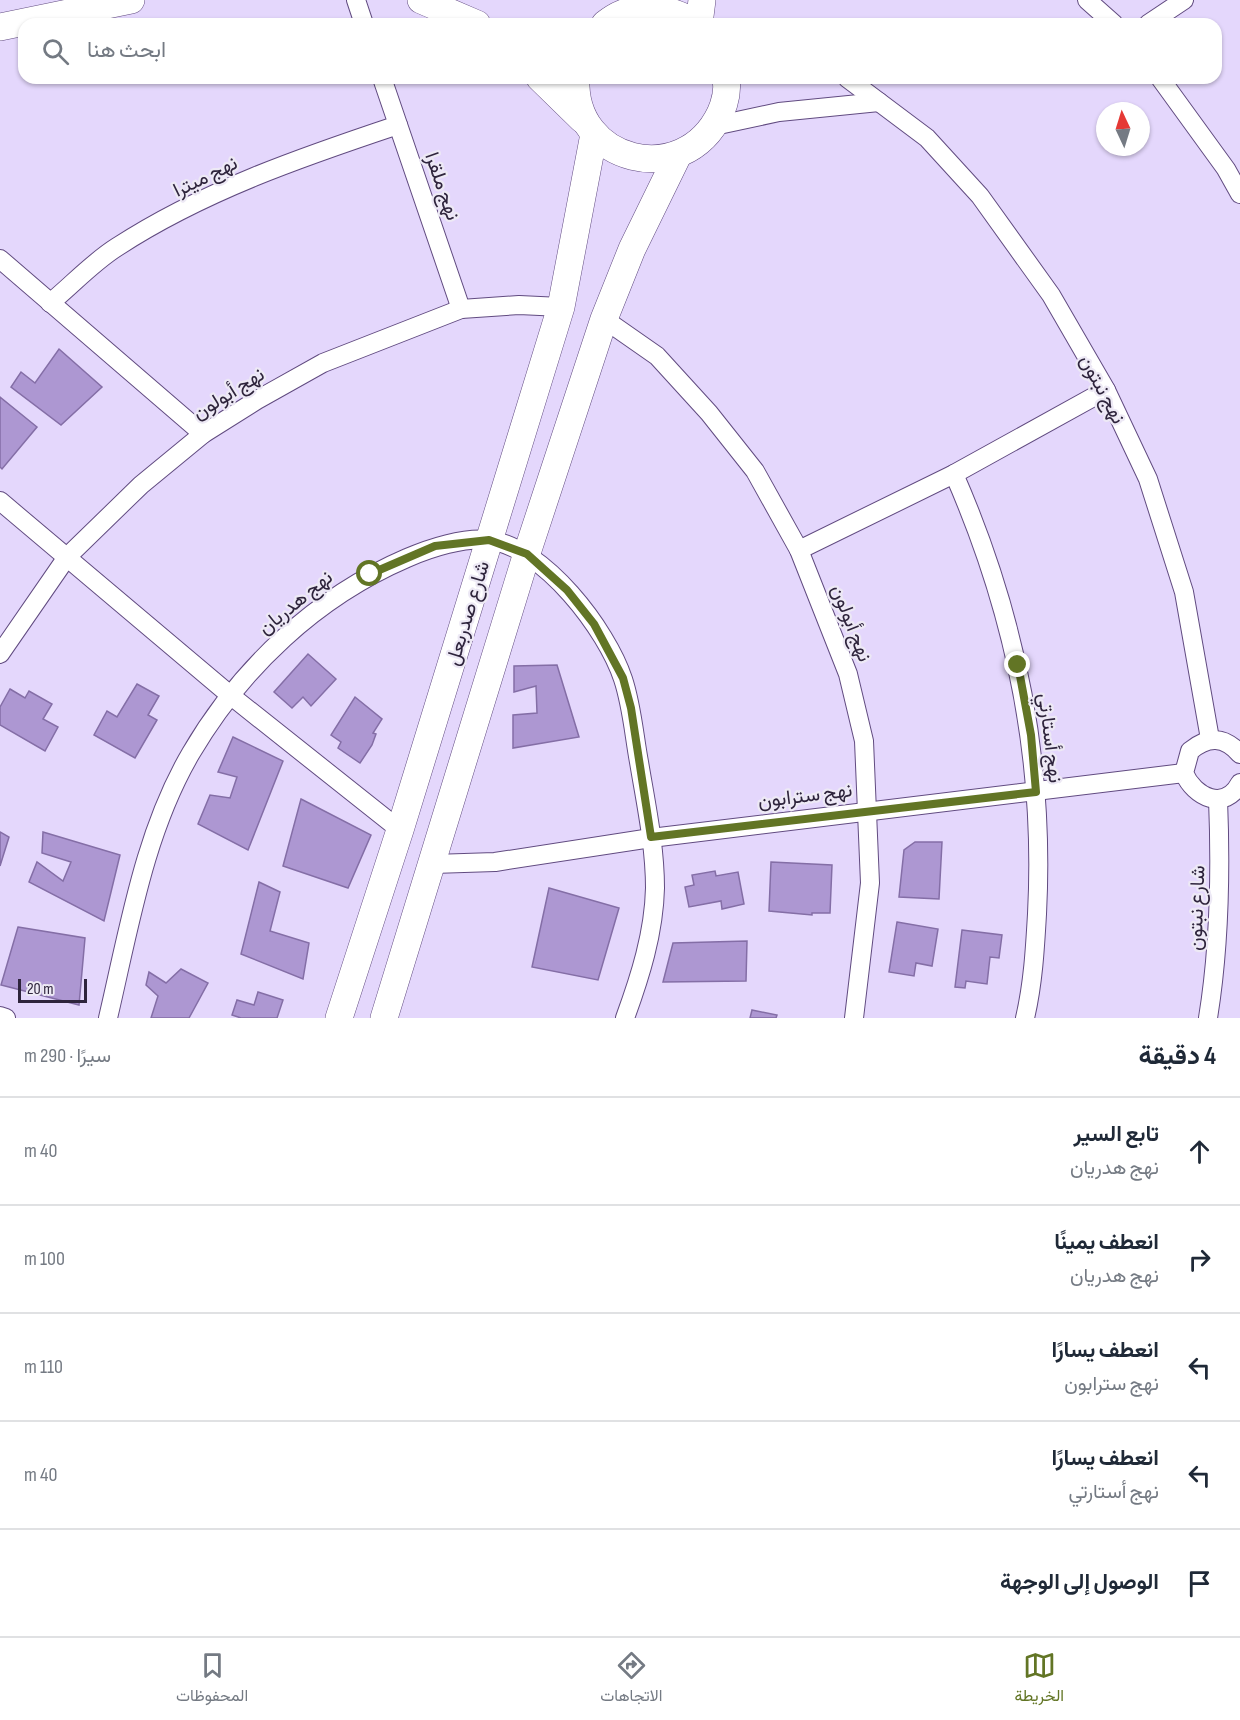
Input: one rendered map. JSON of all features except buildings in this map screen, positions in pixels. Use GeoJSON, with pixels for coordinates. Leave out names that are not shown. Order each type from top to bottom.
{"type":"FeatureCollection","features":[{"type":"Feature","properties":{"kind":"street"},"geometry":{"type":"LineString","coordinates":[[44,18],[131,0]]}},
{"type":"Feature","properties":{"kind":"street"},"geometry":{"type":"LineString","coordinates":[[356,0],[362,18]]}},
{"type":"Feature","properties":{"kind":"street"},"geometry":{"type":"LineString","coordinates":[[421,0],[463,18]]}},
{"type":"Feature","properties":{"kind":"street"},"geometry":{"type":"LineString","coordinates":[[700,18],[702,0]]}},
{"type":"Feature","properties":{"kind":"street"},"geometry":{"type":"LineString","coordinates":[[1087,0],[1107,18]]}},
{"type":"Feature","properties":{"kind":"street"},"geometry":{"type":"LineString","coordinates":[[1157,18],[1184,0]]}},
{"type":"Feature","properties":{"kind":"street"},"geometry":{"type":"LineString","coordinates":[[613,18],[641,4],[674,11],[687,18]]}},
{"type":"Feature","properties":{"kind":"street"},"geometry":{"type":"LineString","coordinates":[[0,27],[18,23]]}},
{"type":"Feature","properties":{"kind":"street","name":"نهج ملقرا"},"geometry":{"type":"LineString","coordinates":[[384,84],[461,309]]}},
{"type":"Feature","properties":{"kind":"street"},"geometry":{"type":"LineString","coordinates":[[546,84],[612,148],[633,157],[656,159],[678,154],[698,143],[714,126],[724,105],[726,84]]}},
{"type":"Feature","properties":{"kind":"street"},"geometry":{"type":"LineString","coordinates":[[576,84],[575,95],[590,129]]}},
{"type":"Feature","properties":{"kind":"street","name":"نهج نبتون"},"geometry":{"type":"LineString","coordinates":[[855,84],[927,138],[980,196],[1051,295],[1106,390],[1148,479],[1184,592],[1210,739]]}},
{"type":"Feature","properties":{"kind":"street"},"geometry":{"type":"LineString","coordinates":[[1164,84],[1214,152],[1240,194]]}},
{"type":"Feature","properties":{"kind":"street"},"geometry":{"type":"LineString","coordinates":[[714,126],[779,111],[879,102]]}},
{"type":"Feature","properties":{"kind":"street","name":"نهج ميترا"},"geometry":{"type":"LineString","coordinates":[[50,303],[116,247],[207,197],[295,160],[398,125]]}},
{"type":"Feature","properties":{"kind":"street","name":"شارع صدربعل"},"geometry":{"type":"LineString","coordinates":[[339,1018],[400,830],[561,307],[590,129]]}},
{"type":"Feature","properties":{"kind":"street","name":"شارع صدربعل"},"geometry":{"type":"LineString","coordinates":[[384,1018],[527,554],[604,319],[632,249],[678,154]]}},
{"type":"Feature","properties":{"kind":"street"},"geometry":{"type":"LineString","coordinates":[[0,259],[203,434]]}},
{"type":"Feature","properties":{"kind":"street","name":"نهج أبولون"},"geometry":{"type":"LineString","coordinates":[[0,654],[67,556],[141,485],[203,434],[257,400],[323,363],[461,309],[519,305],[561,307]]}},
{"type":"Feature","properties":{"kind":"street","name":"نهج أبولون"},"geometry":{"type":"LineString","coordinates":[[604,319],[657,356],[709,413],[755,471],[799,550],[848,674],[864,741],[870,883],[854,1018]]}},
{"type":"Feature","properties":{"kind":"street"},"geometry":{"type":"LineString","coordinates":[[799,550],[954,474],[1106,390]]}},
{"type":"Feature","properties":{"kind":"street","name":"نهج أستارتي"},"geometry":{"type":"LineString","coordinates":[[954,474],[977,526],[1018,665],[1031,735],[1036,792],[1038,879],[1030,997],[1025,1018]]}},
{"type":"Feature","properties":{"kind":"street"},"geometry":{"type":"LineString","coordinates":[[0,501],[230,695],[400,830]]}},
{"type":"Feature","properties":{"kind":"street","name":"نهج هدريان"},"geometry":{"type":"LineString","coordinates":[[108,1018],[136,899],[156,832],[191,754],[230,695],[280,641],[326,601],[370,574],[435,546],[489,540],[527,554],[567,590],[594,624],[623,678],[631,708],[651,837],[655,889],[648,941],[626,1018]]}},
{"type":"Feature","properties":{"kind":"street"},"geometry":{"type":"LineString","coordinates":[[1240,754],[1232,745],[1222,740],[1210,739],[1190,751],[1184,773],[1196,792],[1207,798],[1218,799],[1229,795],[1240,783]]}},
{"type":"Feature","properties":{"kind":"street","name":"نهج سترابون"},"geometry":{"type":"LineString","coordinates":[[433,864],[495,862],[651,837],[1184,773]]}},
{"type":"Feature","properties":{"kind":"street","name":"شارع نبتون"},"geometry":{"type":"LineString","coordinates":[[1208,1018],[1217,957],[1221,891],[1218,799]]}},
{"type":"Feature","properties":{"kind":"street"},"geometry":{"type":"LineString","coordinates":[[0,1016],[6,1018]]}},
{"type":"Feature","properties":{"kind":"route"},"geometry":{"type":"LineString","coordinates":[[370,574],[435,546],[489,540],[527,554],[567,590],[594,624],[623,678],[631,708],[651,837],[1036,792],[1031,735],[1018,665]]}}]}
